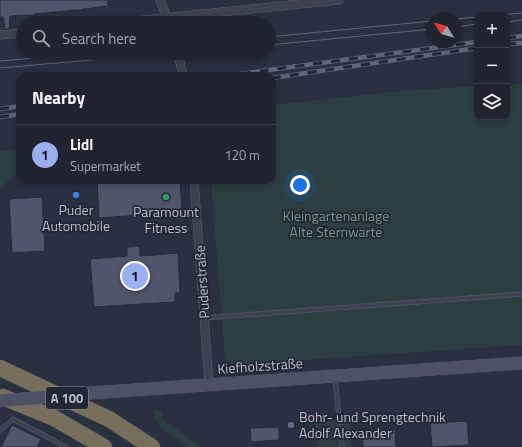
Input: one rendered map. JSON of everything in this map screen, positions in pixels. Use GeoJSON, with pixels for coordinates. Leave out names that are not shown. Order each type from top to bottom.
{"type":"FeatureCollection","features":[{"type":"Feature","properties":{"kind":"highway","name":"A 100"},"geometry":{"type":"LineString","coordinates":[[0,368],[109,419],[152,447]]}},
{"type":"Feature","properties":{"kind":"highway","name":"A 100"},"geometry":{"type":"LineString","coordinates":[[0,396],[54,418],[104,447]]}},
{"type":"Feature","properties":{"kind":"street"},"geometry":{"type":"LineString","coordinates":[[160,0],[166,16]]}},
{"type":"Feature","properties":{"kind":"street"},"geometry":{"type":"LineString","coordinates":[[202,16],[339,0]]}},
{"type":"Feature","properties":{"kind":"street"},"geometry":{"type":"LineString","coordinates":[[0,35],[16,34]]}},
{"type":"Feature","properties":{"kind":"street"},"geometry":{"type":"LineString","coordinates":[[180,60],[182,72]]}},
{"type":"Feature","properties":{"kind":"street","name":"Puderstraße"},"geometry":{"type":"LineString","coordinates":[[194,184],[209,384]]}},
{"type":"Feature","properties":{"kind":"street","name":"Kiefholzstraße"},"geometry":{"type":"LineString","coordinates":[[0,401],[209,384],[522,363]]}},
{"type":"Feature","properties":{"kind":"lane"},"geometry":{"type":"LineString","coordinates":[[204,318],[522,294]]}},
{"type":"Feature","properties":{"kind":"lane"},"geometry":{"type":"LineString","coordinates":[[335,376],[342,447]]}},
{"type":"Feature","properties":{"kind":"lane"},"geometry":{"type":"LineString","coordinates":[[0,430],[13,419],[66,447]]}},
{"type":"Feature","properties":{"kind":"green space","name":"Kleingartenanlage Alte Sternwarte"},"geometry":{"type":"Polygon","coordinates":[[[522,84],[522,345],[232,365],[225,359],[211,184],[276,184],[276,105],[399,91],[474,86],[474,120],[510,120],[510,85],[522,84]]]}},
{"type":"Feature","properties":{"kind":"green space"},"geometry":{"type":"Polygon","coordinates":[[[16,149],[16,174],[0,189],[0,151],[16,149]]]}},
{"type":"Feature","properties":{"kind":"green space"},"geometry":{"type":"Polygon","coordinates":[[[154,411],[162,411],[162,419],[202,447],[188,447],[160,427],[155,420],[154,411]]]}},
{"type":"Feature","properties":{"kind":"green space"},"geometry":{"type":"Polygon","coordinates":[[[350,419],[351,447],[317,447],[315,422],[350,419]]]}},
{"type":"Feature","properties":{"kind":"building"},"geometry":{"type":"Polygon","coordinates":[[[0,0],[108,0],[108,6],[34,15],[10,16],[9,29],[5,29],[3,17],[0,17],[0,0]]]}},
{"type":"Feature","properties":{"kind":"building"},"geometry":{"type":"Polygon","coordinates":[[[97,184],[180,184],[182,212],[99,218],[97,184]]]}},
{"type":"Feature","properties":{"kind":"building"},"geometry":{"type":"Polygon","coordinates":[[[42,197],[45,251],[12,253],[9,199],[42,197]]]}},
{"type":"Feature","properties":{"kind":"building"},"geometry":{"type":"Polygon","coordinates":[[[139,246],[140,256],[178,253],[180,293],[175,293],[175,302],[94,307],[90,259],[127,256],[127,247],[139,246]]]}},
{"type":"Feature","properties":{"kind":"building"},"geometry":{"type":"Polygon","coordinates":[[[467,421],[469,445],[432,447],[430,423],[467,421]]]}},
{"type":"Feature","properties":{"kind":"building"},"geometry":{"type":"Polygon","coordinates":[[[12,425],[41,439],[37,447],[1,447],[12,425]]]}},
{"type":"Feature","properties":{"kind":"building"},"geometry":{"type":"Polygon","coordinates":[[[279,427],[279,440],[251,442],[250,428],[279,427]]]}},
{"type":"Feature","properties":{"kind":"building"},"geometry":{"type":"Polygon","coordinates":[[[395,429],[396,447],[363,447],[362,431],[395,429]]]}},
{"type":"Feature","properties":{"kind":"tram line"},"geometry":{"type":"LineString","coordinates":[[510,14],[522,13]]}},
{"type":"Feature","properties":{"kind":"tram line"},"geometry":{"type":"LineString","coordinates":[[462,18],[474,17]]}},
{"type":"Feature","properties":{"kind":"tram line"},"geometry":{"type":"LineString","coordinates":[[510,22],[522,20]]}},
{"type":"Feature","properties":{"kind":"tram line"},"geometry":{"type":"LineString","coordinates":[[276,36],[426,22]]}},
{"type":"Feature","properties":{"kind":"tram line"},"geometry":{"type":"LineString","coordinates":[[462,26],[474,24]]}},
{"type":"Feature","properties":{"kind":"tram line"},"geometry":{"type":"LineString","coordinates":[[276,44],[426,30]]}},
{"type":"Feature","properties":{"kind":"tram line"},"geometry":{"type":"LineString","coordinates":[[0,61],[16,60]]}},
{"type":"Feature","properties":{"kind":"tram line"},"geometry":{"type":"LineString","coordinates":[[0,68],[92,60]]}},
{"type":"Feature","properties":{"kind":"railway"},"geometry":{"type":"LineString","coordinates":[[510,38],[522,36]]}},
{"type":"Feature","properties":{"kind":"railway"},"geometry":{"type":"LineString","coordinates":[[254,72],[474,42]]}},
{"type":"Feature","properties":{"kind":"railway"},"geometry":{"type":"LineString","coordinates":[[510,44],[522,43]]}},
{"type":"Feature","properties":{"kind":"railway"},"geometry":{"type":"LineString","coordinates":[[276,77],[474,48]]}},
{"type":"Feature","properties":{"kind":"railway"},"geometry":{"type":"LineString","coordinates":[[0,109],[16,107]]}},
{"type":"Feature","properties":{"kind":"railway"},"geometry":{"type":"LineString","coordinates":[[0,117],[16,115]]}},
{"type":"Feature","properties":{"kind":"place","name":"Puder Automobile"},"geometry":{"type":"Point","coordinates":[76,195]}},
{"type":"Feature","properties":{"kind":"place","name":"Paramount Fitness"},"geometry":{"type":"Point","coordinates":[166,197]}},
{"type":"Feature","properties":{"kind":"place","name":"Lidl"},"geometry":{"type":"Point","coordinates":[135,276]}},
{"type":"Feature","properties":{"kind":"place","name":"Bohr- und Sprengtechnik Adolf Alexander"},"geometry":{"type":"Point","coordinates":[291,425]}}]}
